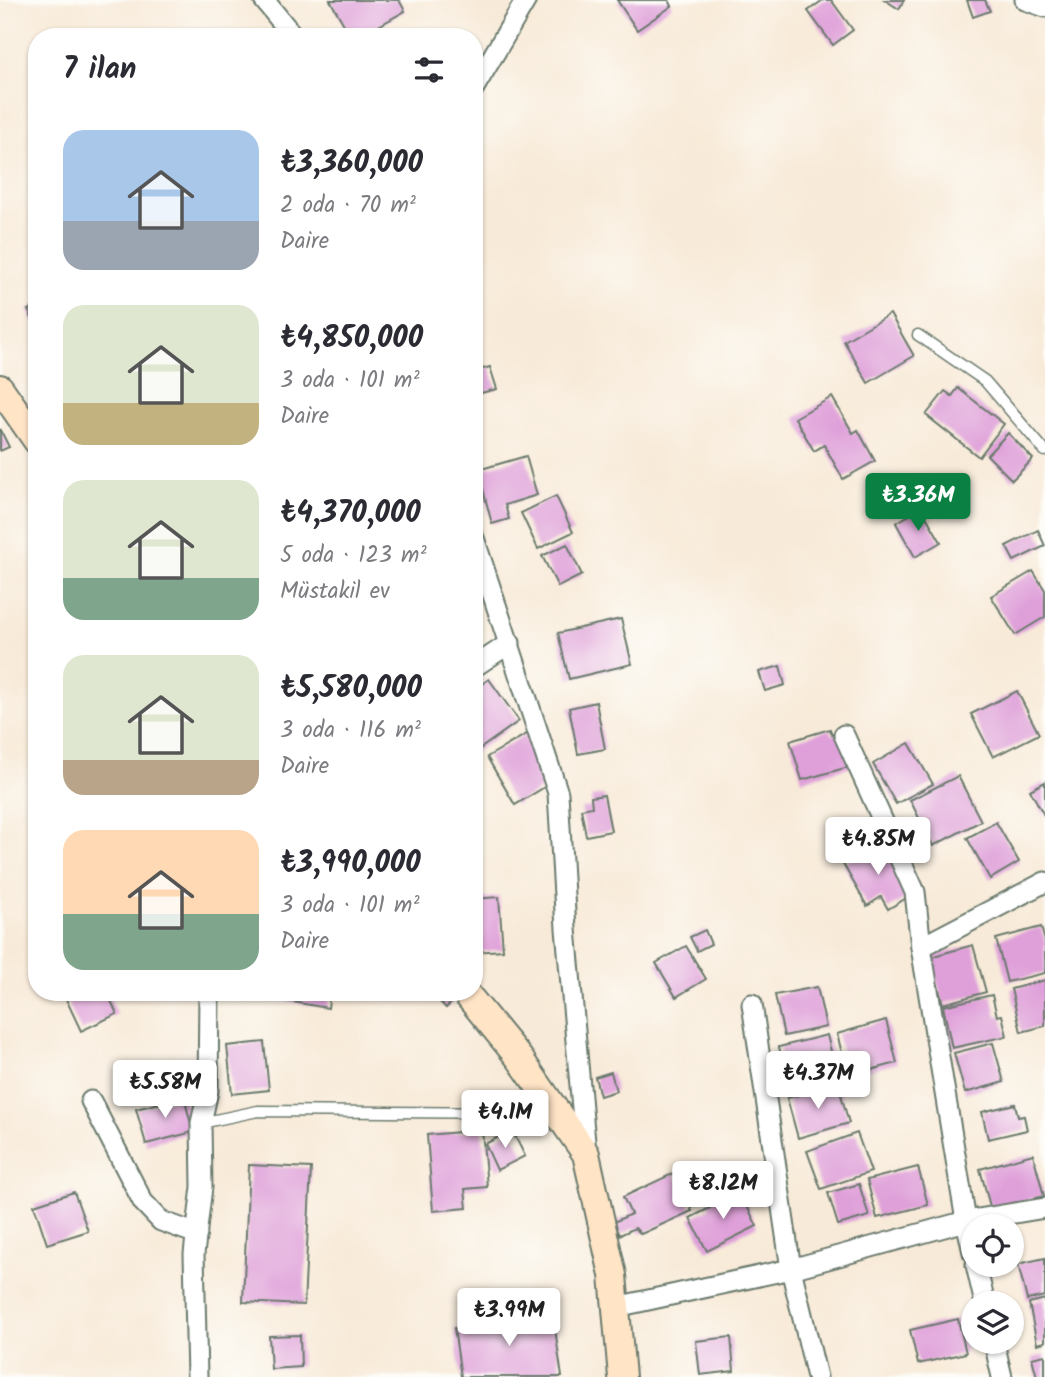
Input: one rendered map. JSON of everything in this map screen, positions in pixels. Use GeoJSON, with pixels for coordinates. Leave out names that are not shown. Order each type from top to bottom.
{"type":"FeatureCollection","features":[{"type":"Feature","properties":{"kind":"street"},"geometry":{"type":"LineString","coordinates":[[264,0],[287,28]]}},
{"type":"Feature","properties":{"kind":"street"},"geometry":{"type":"LineString","coordinates":[[483,73],[526,0]]}},
{"type":"Feature","properties":{"kind":"street"},"geometry":{"type":"LineString","coordinates":[[1025,0],[1045,7]]}},
{"type":"Feature","properties":{"kind":"street"},"geometry":{"type":"LineString","coordinates":[[0,388],[28,428]]}},
{"type":"Feature","properties":{"kind":"street"},"geometry":{"type":"LineString","coordinates":[[483,564],[558,793],[566,929],[586,1154],[613,1275],[622,1377]]}},
{"type":"Feature","properties":{"kind":"street"},"geometry":{"type":"LineString","coordinates":[[483,661],[510,643]]}},
{"type":"Feature","properties":{"kind":"street"},"geometry":{"type":"LineString","coordinates":[[844,735],[915,892],[921,947],[965,1214]]}},
{"type":"Feature","properties":{"kind":"street"},"geometry":{"type":"LineString","coordinates":[[921,947],[1045,882]]}},
{"type":"Feature","properties":{"kind":"street"},"geometry":{"type":"LineString","coordinates":[[197,1377],[197,1234],[202,1187],[201,1123],[208,1091],[209,1001]]}},
{"type":"Feature","properties":{"kind":"street"},"geometry":{"type":"LineString","coordinates":[[472,1001],[520,1059],[586,1154]]}},
{"type":"Feature","properties":{"kind":"street"},"geometry":{"type":"LineString","coordinates":[[752,1004],[791,1269],[817,1377]]}},
{"type":"Feature","properties":{"kind":"street"},"geometry":{"type":"LineString","coordinates":[[91,1101],[143,1202],[161,1221],[197,1234]]}},
{"type":"Feature","properties":{"kind":"street"},"geometry":{"type":"LineString","coordinates":[[1011,1214],[1045,1208]]}},
{"type":"Feature","properties":{"kind":"street"},"geometry":{"type":"LineString","coordinates":[[616,1307],[791,1269],[961,1223]]}},
{"type":"Feature","properties":{"kind":"street"},"geometry":{"type":"LineString","coordinates":[[997,1354],[1002,1377]]}},
{"type":"Feature","properties":{"kind":"lane"},"geometry":{"type":"LineString","coordinates":[[918,335],[985,381],[1045,451]]}},
{"type":"Feature","properties":{"kind":"lane"},"geometry":{"type":"LineString","coordinates":[[201,1123],[258,1111],[519,1113],[552,1105]]}},
{"type":"Feature","properties":{"kind":"building"},"geometry":{"type":"Polygon","coordinates":[[[330,0],[399,0],[405,11],[375,28],[346,28],[330,0]]]}},
{"type":"Feature","properties":{"kind":"building"},"geometry":{"type":"Polygon","coordinates":[[[617,0],[669,0],[672,6],[637,30],[617,0]]]}},
{"type":"Feature","properties":{"kind":"building"},"geometry":{"type":"Polygon","coordinates":[[[823,0],[831,0],[853,30],[833,45],[808,11],[823,0]]]}},
{"type":"Feature","properties":{"kind":"building"},"geometry":{"type":"Polygon","coordinates":[[[885,0],[904,0],[899,9],[885,0]]]}},
{"type":"Feature","properties":{"kind":"building"},"geometry":{"type":"Polygon","coordinates":[[[967,0],[985,0],[990,11],[973,17],[967,0]]]}},
{"type":"Feature","properties":{"kind":"building"},"geometry":{"type":"Polygon","coordinates":[[[890,314],[914,356],[868,383],[844,341],[890,314]]]}},
{"type":"Feature","properties":{"kind":"building"},"geometry":{"type":"Polygon","coordinates":[[[490,367],[497,389],[483,392],[483,369],[490,367]]]}},
{"type":"Feature","properties":{"kind":"building"},"geometry":{"type":"Polygon","coordinates":[[[958,388],[1004,424],[979,457],[926,415],[945,391],[952,396],[958,388]]]}},
{"type":"Feature","properties":{"kind":"building"},"geometry":{"type":"Polygon","coordinates":[[[832,397],[853,433],[858,430],[875,461],[843,479],[824,445],[814,451],[795,418],[832,397]]]}},
{"type":"Feature","properties":{"kind":"building"},"geometry":{"type":"Polygon","coordinates":[[[0,429],[9,447],[0,451],[0,429]]]}},
{"type":"Feature","properties":{"kind":"building"},"geometry":{"type":"Polygon","coordinates":[[[1008,433],[1033,459],[1012,480],[987,455],[1008,433]]]}},
{"type":"Feature","properties":{"kind":"building"},"geometry":{"type":"Polygon","coordinates":[[[526,456],[537,495],[505,505],[509,519],[492,524],[483,489],[483,469],[526,456]]]}},
{"type":"Feature","properties":{"kind":"building"},"geometry":{"type":"Polygon","coordinates":[[[556,496],[573,532],[538,549],[521,513],[556,496]]]}},
{"type":"Feature","properties":{"kind":"building"},"geometry":{"type":"Polygon","coordinates":[[[921,508],[941,542],[915,557],[896,523],[921,508]]]}},
{"type":"Feature","properties":{"kind":"building"},"geometry":{"type":"Polygon","coordinates":[[[1038,530],[1045,546],[1014,561],[1006,546],[1038,530]]]}},
{"type":"Feature","properties":{"kind":"building"},"geometry":{"type":"Polygon","coordinates":[[[567,544],[582,575],[558,587],[542,556],[567,544]]]}},
{"type":"Feature","properties":{"kind":"building"},"geometry":{"type":"Polygon","coordinates":[[[1033,571],[1045,590],[1045,617],[1015,635],[991,596],[1033,571]]]}},
{"type":"Feature","properties":{"kind":"building"},"geometry":{"type":"Polygon","coordinates":[[[621,619],[632,664],[569,679],[558,633],[621,619]]]}},
{"type":"Feature","properties":{"kind":"building"},"geometry":{"type":"Polygon","coordinates":[[[780,666],[785,685],[765,691],[759,672],[780,666]]]}},
{"type":"Feature","properties":{"kind":"building"},"geometry":{"type":"Polygon","coordinates":[[[489,679],[519,721],[483,747],[483,683],[489,679]]]}},
{"type":"Feature","properties":{"kind":"building"},"geometry":{"type":"Polygon","coordinates":[[[1017,691],[1039,734],[993,757],[971,714],[1017,691]]]}},
{"type":"Feature","properties":{"kind":"building"},"geometry":{"type":"Polygon","coordinates":[[[596,702],[605,749],[578,754],[569,708],[596,702]]]}},
{"type":"Feature","properties":{"kind":"building"},"geometry":{"type":"Polygon","coordinates":[[[830,729],[832,735],[842,732],[852,766],[802,780],[790,741],[830,729]]]}},
{"type":"Feature","properties":{"kind":"building"},"geometry":{"type":"Polygon","coordinates":[[[532,731],[551,783],[515,805],[487,757],[532,731]]]}},
{"type":"Feature","properties":{"kind":"building"},"geometry":{"type":"Polygon","coordinates":[[[909,743],[933,784],[896,804],[873,764],[909,743]]]}},
{"type":"Feature","properties":{"kind":"building"},"geometry":{"type":"Polygon","coordinates":[[[958,776],[981,821],[933,846],[910,800],[958,776]]]}},
{"type":"Feature","properties":{"kind":"building"},"geometry":{"type":"Polygon","coordinates":[[[1045,782],[1045,817],[1030,790],[1045,782]]]}},
{"type":"Feature","properties":{"kind":"building"},"geometry":{"type":"Polygon","coordinates":[[[604,795],[611,831],[586,836],[581,809],[592,807],[591,797],[604,795]]]}},
{"type":"Feature","properties":{"kind":"building"},"geometry":{"type":"Polygon","coordinates":[[[996,822],[1019,862],[990,879],[967,838],[996,822]]]}},
{"type":"Feature","properties":{"kind":"building"},"geometry":{"type":"Polygon","coordinates":[[[882,841],[913,894],[888,909],[881,897],[867,906],[843,864],[882,841]]]}},
{"type":"Feature","properties":{"kind":"building"},"geometry":{"type":"Polygon","coordinates":[[[499,897],[503,950],[483,951],[483,898],[499,897]]]}},
{"type":"Feature","properties":{"kind":"building"},"geometry":{"type":"Polygon","coordinates":[[[1041,927],[1045,941],[1045,973],[1007,982],[996,939],[1041,927]]]}},
{"type":"Feature","properties":{"kind":"building"},"geometry":{"type":"Polygon","coordinates":[[[705,930],[711,944],[697,951],[690,937],[705,930]]]}},
{"type":"Feature","properties":{"kind":"building"},"geometry":{"type":"Polygon","coordinates":[[[973,945],[986,992],[943,1004],[930,957],[973,945]]]}},
{"type":"Feature","properties":{"kind":"building"},"geometry":{"type":"Polygon","coordinates":[[[686,946],[706,979],[676,997],[656,963],[686,946]]]}},
{"type":"Feature","properties":{"kind":"building"},"geometry":{"type":"Polygon","coordinates":[[[1045,980],[1045,1026],[1021,1032],[1011,989],[1045,980]]]}},
{"type":"Feature","properties":{"kind":"building"},"geometry":{"type":"Polygon","coordinates":[[[817,987],[826,1027],[784,1036],[775,995],[817,987]]]}},
{"type":"Feature","properties":{"kind":"building"},"geometry":{"type":"Polygon","coordinates":[[[992,995],[997,1016],[1002,1015],[1007,1036],[952,1048],[943,1006],[992,995]]]}},
{"type":"Feature","properties":{"kind":"building"},"geometry":{"type":"Polygon","coordinates":[[[67,1001],[111,1001],[117,1014],[81,1031],[67,1001]]]}},
{"type":"Feature","properties":{"kind":"building"},"geometry":{"type":"Polygon","coordinates":[[[287,1001],[329,1001],[328,1008],[287,1001]]]}},
{"type":"Feature","properties":{"kind":"building"},"geometry":{"type":"Polygon","coordinates":[[[439,1001],[453,1001],[446,1008],[439,1001]]]}},
{"type":"Feature","properties":{"kind":"building"},"geometry":{"type":"Polygon","coordinates":[[[886,1020],[897,1063],[848,1076],[837,1034],[886,1020]]]}},
{"type":"Feature","properties":{"kind":"building"},"geometry":{"type":"Polygon","coordinates":[[[827,1035],[836,1072],[788,1084],[779,1047],[827,1035]]]}},
{"type":"Feature","properties":{"kind":"building"},"geometry":{"type":"Polygon","coordinates":[[[264,1042],[269,1090],[232,1094],[227,1046],[264,1042]]]}},
{"type":"Feature","properties":{"kind":"building"},"geometry":{"type":"Polygon","coordinates":[[[993,1043],[1004,1082],[965,1093],[954,1053],[993,1043]]]}},
{"type":"Feature","properties":{"kind":"building"},"geometry":{"type":"Polygon","coordinates":[[[611,1072],[616,1091],[600,1096],[595,1077],[611,1072]]]}},
{"type":"Feature","properties":{"kind":"building"},"geometry":{"type":"Polygon","coordinates":[[[838,1084],[849,1123],[798,1138],[787,1098],[838,1084]]]}},
{"type":"Feature","properties":{"kind":"building"},"geometry":{"type":"Polygon","coordinates":[[[184,1097],[193,1132],[146,1144],[136,1109],[184,1097]]]}},
{"type":"Feature","properties":{"kind":"building"},"geometry":{"type":"Polygon","coordinates":[[[1015,1104],[1018,1117],[1024,1116],[1027,1130],[988,1139],[982,1112],[1015,1104]]]}},
{"type":"Feature","properties":{"kind":"building"},"geometry":{"type":"Polygon","coordinates":[[[482,1130],[487,1187],[465,1189],[467,1208],[433,1211],[427,1135],[482,1130]]]}},
{"type":"Feature","properties":{"kind":"building"},"geometry":{"type":"Polygon","coordinates":[[[512,1130],[525,1156],[497,1170],[485,1144],[512,1130]]]}},
{"type":"Feature","properties":{"kind":"building"},"geometry":{"type":"Polygon","coordinates":[[[857,1133],[871,1172],[821,1189],[807,1151],[857,1133]]]}},
{"type":"Feature","properties":{"kind":"building"},"geometry":{"type":"Polygon","coordinates":[[[1033,1154],[1044,1196],[991,1210],[980,1169],[1033,1154]]]}},
{"type":"Feature","properties":{"kind":"building"},"geometry":{"type":"Polygon","coordinates":[[[249,1165],[311,1168],[304,1305],[243,1302],[249,1165]]]}},
{"type":"Feature","properties":{"kind":"building"},"geometry":{"type":"Polygon","coordinates":[[[918,1167],[928,1205],[877,1218],[867,1180],[918,1167]]]}},
{"type":"Feature","properties":{"kind":"building"},"geometry":{"type":"Polygon","coordinates":[[[674,1173],[692,1211],[641,1234],[635,1228],[620,1235],[614,1222],[631,1214],[623,1197],[674,1173]]]}},
{"type":"Feature","properties":{"kind":"building"},"geometry":{"type":"Polygon","coordinates":[[[859,1184],[869,1216],[838,1225],[828,1193],[859,1184]]]}},
{"type":"Feature","properties":{"kind":"building"},"geometry":{"type":"Polygon","coordinates":[[[74,1192],[88,1231],[47,1244],[34,1205],[74,1192]]]}},
{"type":"Feature","properties":{"kind":"building"},"geometry":{"type":"Polygon","coordinates":[[[741,1194],[757,1226],[707,1251],[690,1218],[710,1208],[707,1203],[722,1196],[725,1202],[741,1194]]]}},
{"type":"Feature","properties":{"kind":"building"},"geometry":{"type":"Polygon","coordinates":[[[1045,1258],[1045,1296],[1027,1300],[1021,1277],[1024,1277],[1024,1263],[1045,1258]]]}},
{"type":"Feature","properties":{"kind":"building"},"geometry":{"type":"Polygon","coordinates":[[[1045,1299],[1045,1342],[1037,1344],[1029,1303],[1045,1299]]]}},
{"type":"Feature","properties":{"kind":"building"},"geometry":{"type":"Polygon","coordinates":[[[512,1311],[513,1321],[553,1315],[562,1377],[461,1377],[454,1328],[488,1323],[486,1314],[512,1311]]]}},
{"type":"Feature","properties":{"kind":"building"},"geometry":{"type":"Polygon","coordinates":[[[958,1319],[962,1354],[918,1364],[910,1330],[958,1319]]]}},
{"type":"Feature","properties":{"kind":"building"},"geometry":{"type":"Polygon","coordinates":[[[300,1335],[301,1367],[271,1369],[269,1336],[300,1335]]]}},
{"type":"Feature","properties":{"kind":"building"},"geometry":{"type":"Polygon","coordinates":[[[731,1337],[734,1371],[700,1375],[696,1341],[731,1337]]]}},
{"type":"Feature","properties":{"kind":"building"},"geometry":{"type":"Polygon","coordinates":[[[1045,1355],[1045,1377],[1037,1377],[1032,1358],[1045,1355]]]}}]}
